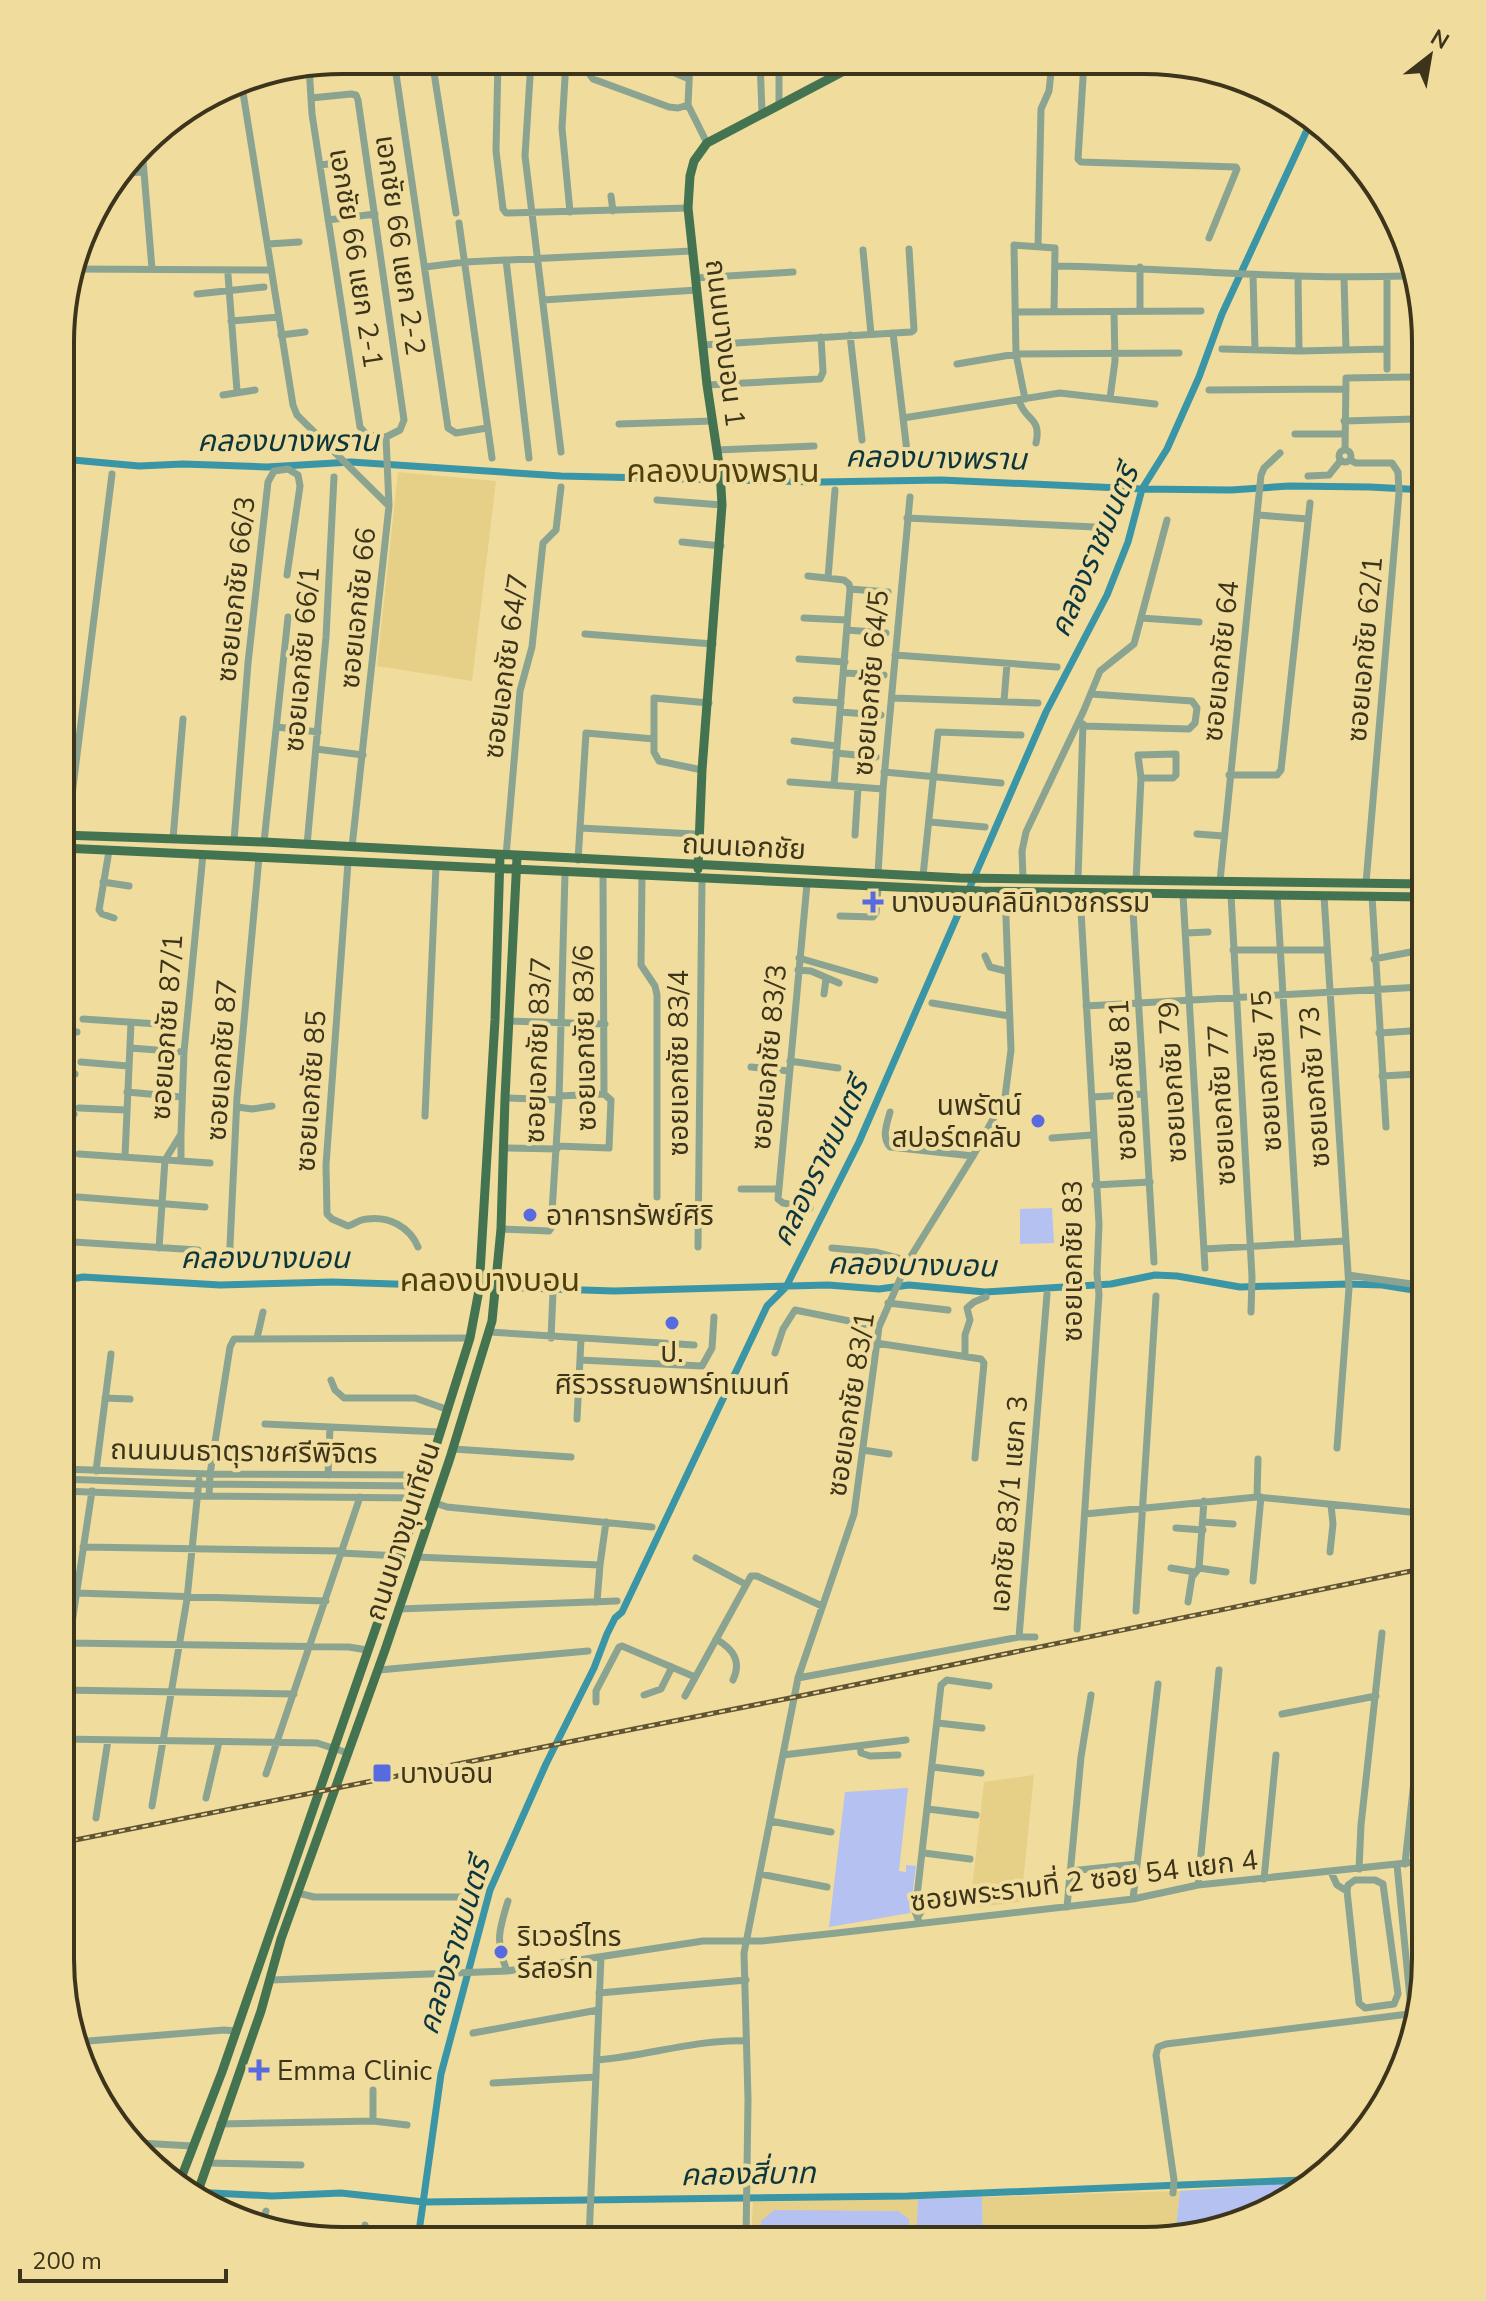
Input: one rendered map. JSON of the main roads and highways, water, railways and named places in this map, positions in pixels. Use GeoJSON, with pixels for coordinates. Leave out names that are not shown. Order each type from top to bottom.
{"type":"FeatureCollection","features":[{"type":"Feature","properties":{"kind":"main road","name":"ถนนบางบอน 1"},"geometry":{"type":"LineString","coordinates":[[695,865],[722,505],[692,251],[688,208],[690,176],[694,161],[707,143],[834,74]]}},
{"type":"Feature","properties":{"kind":"main road","name":"ถนนบางบอน 1"},"geometry":{"type":"LineString","coordinates":[[697,879],[695,834],[699,823]]}},
{"type":"Feature","properties":{"kind":"main road","name":"ถนนเอกชัย"},"geometry":{"type":"LineString","coordinates":[[74,836],[264,842],[960,878],[1412,883]]}},
{"type":"Feature","properties":{"kind":"main road"},"geometry":{"type":"LineString","coordinates":[[97,837],[106,844],[104,850]]}},
{"type":"Feature","properties":{"kind":"main road"},"geometry":{"type":"LineString","coordinates":[[136,852],[124,844],[137,838]]}},
{"type":"Feature","properties":{"kind":"main road","name":"ถนนเอกชัย"},"geometry":{"type":"LineString","coordinates":[[74,849],[1005,892],[1412,897]]}},
{"type":"Feature","properties":{"kind":"main road","name":"ถนนบางขุนเทียน"},"geometry":{"type":"LineString","coordinates":[[182,2174],[236,2031],[400,1556],[470,1338],[479,1290],[503,856]]}},
{"type":"Feature","properties":{"kind":"main road","name":"ถนนบางขุนเทียน"},"geometry":{"type":"LineString","coordinates":[[200,2186],[271,1980],[281,1939],[379,1670],[489,1332],[499,1275],[517,857]]}},
{"type":"Feature","properties":{"kind":"main road"},"geometry":{"type":"LineString","coordinates":[[1250,881],[1250,895]]}},
{"type":"Feature","properties":{"kind":"main road"},"geometry":{"type":"LineString","coordinates":[[495,1020],[508,1021]]}},
{"type":"Feature","properties":{"kind":"main road"},"geometry":{"type":"LineString","coordinates":[[425,1480],[439,1491]]}},
{"type":"Feature","properties":{"kind":"main road"},"geometry":{"type":"LineString","coordinates":[[419,1498],[435,1503]]}},
{"type":"Feature","properties":{"kind":"main road"},"geometry":{"type":"LineString","coordinates":[[311,1810],[326,1815]]}},
{"type":"Feature","properties":{"kind":"main road"},"geometry":{"type":"LineString","coordinates":[[236,2031],[251,2037]]}},
{"type":"Feature","properties":{"kind":"waterway","name":"คลองราชมนตรี"},"geometry":{"type":"LineString","coordinates":[[420,2227],[441,2074],[490,1890],[607,1634],[615,1618],[622,1612],[767,1306],[786,1287],[859,1142],[1046,712],[1107,595],[1128,542],[1142,489],[1167,449],[1199,377],[1222,314],[1307,129]]}},
{"type":"Feature","properties":{"kind":"waterway","name":"คลองบางพราน"},"geometry":{"type":"LineString","coordinates":[[74,460],[139,466],[267,467],[351,462],[561,476],[821,482],[941,480],[1142,489],[1231,490],[1289,486],[1412,489]]}},
{"type":"Feature","properties":{"kind":"waterway","name":"คลองบางบอน"},"geometry":{"type":"LineString","coordinates":[[74,1279],[220,1285],[332,1282],[614,1291],[828,1285],[879,1289],[909,1285],[985,1292],[1111,1284],[1155,1275],[1240,1287],[1348,1284],[1411,1290]]}},
{"type":"Feature","properties":{"kind":"waterway","name":"คลองสี่บาท"},"geometry":{"type":"LineString","coordinates":[[212,2193],[272,2196],[341,2193],[424,2202],[908,2196],[1294,2180]]}},
{"type":"Feature","properties":{"kind":"railway"},"geometry":{"type":"LineString","coordinates":[[74,1840],[1411,1571]]}},
{"type":"Feature","properties":{"kind":"place","name":"บางบอนคลินิกเวชกรรม"},"geometry":{"type":"Point","coordinates":[873,902]}},
{"type":"Feature","properties":{"kind":"place","name":"นพรัตน์ สปอร์ตคลับ"},"geometry":{"type":"Point","coordinates":[1038,1121]}},
{"type":"Feature","properties":{"kind":"place","name":"อาคารทรัพย์ศิริ"},"geometry":{"type":"Point","coordinates":[530,1215]}},
{"type":"Feature","properties":{"kind":"place","name":"ป. ศิริวรรณอพาร์ทเมนท์"},"geometry":{"type":"Point","coordinates":[672,1323]}},
{"type":"Feature","properties":{"kind":"place","name":"บางบอน"},"geometry":{"type":"Point","coordinates":[382,1773]}},
{"type":"Feature","properties":{"kind":"place","name":"ริเวอร์ไทร รีสอร์ท"},"geometry":{"type":"Point","coordinates":[501,1952]}},
{"type":"Feature","properties":{"kind":"place","name":"Emma Clinic"},"geometry":{"type":"Point","coordinates":[259,2070]}},
{"type":"Feature","properties":{"kind":"district","name":"คลองบางพราน"},"geometry":{"type":"Point","coordinates":[723,471]}},
{"type":"Feature","properties":{"kind":"district","name":"คลองบางบอน"},"geometry":{"type":"Point","coordinates":[490,1280]}}]}
